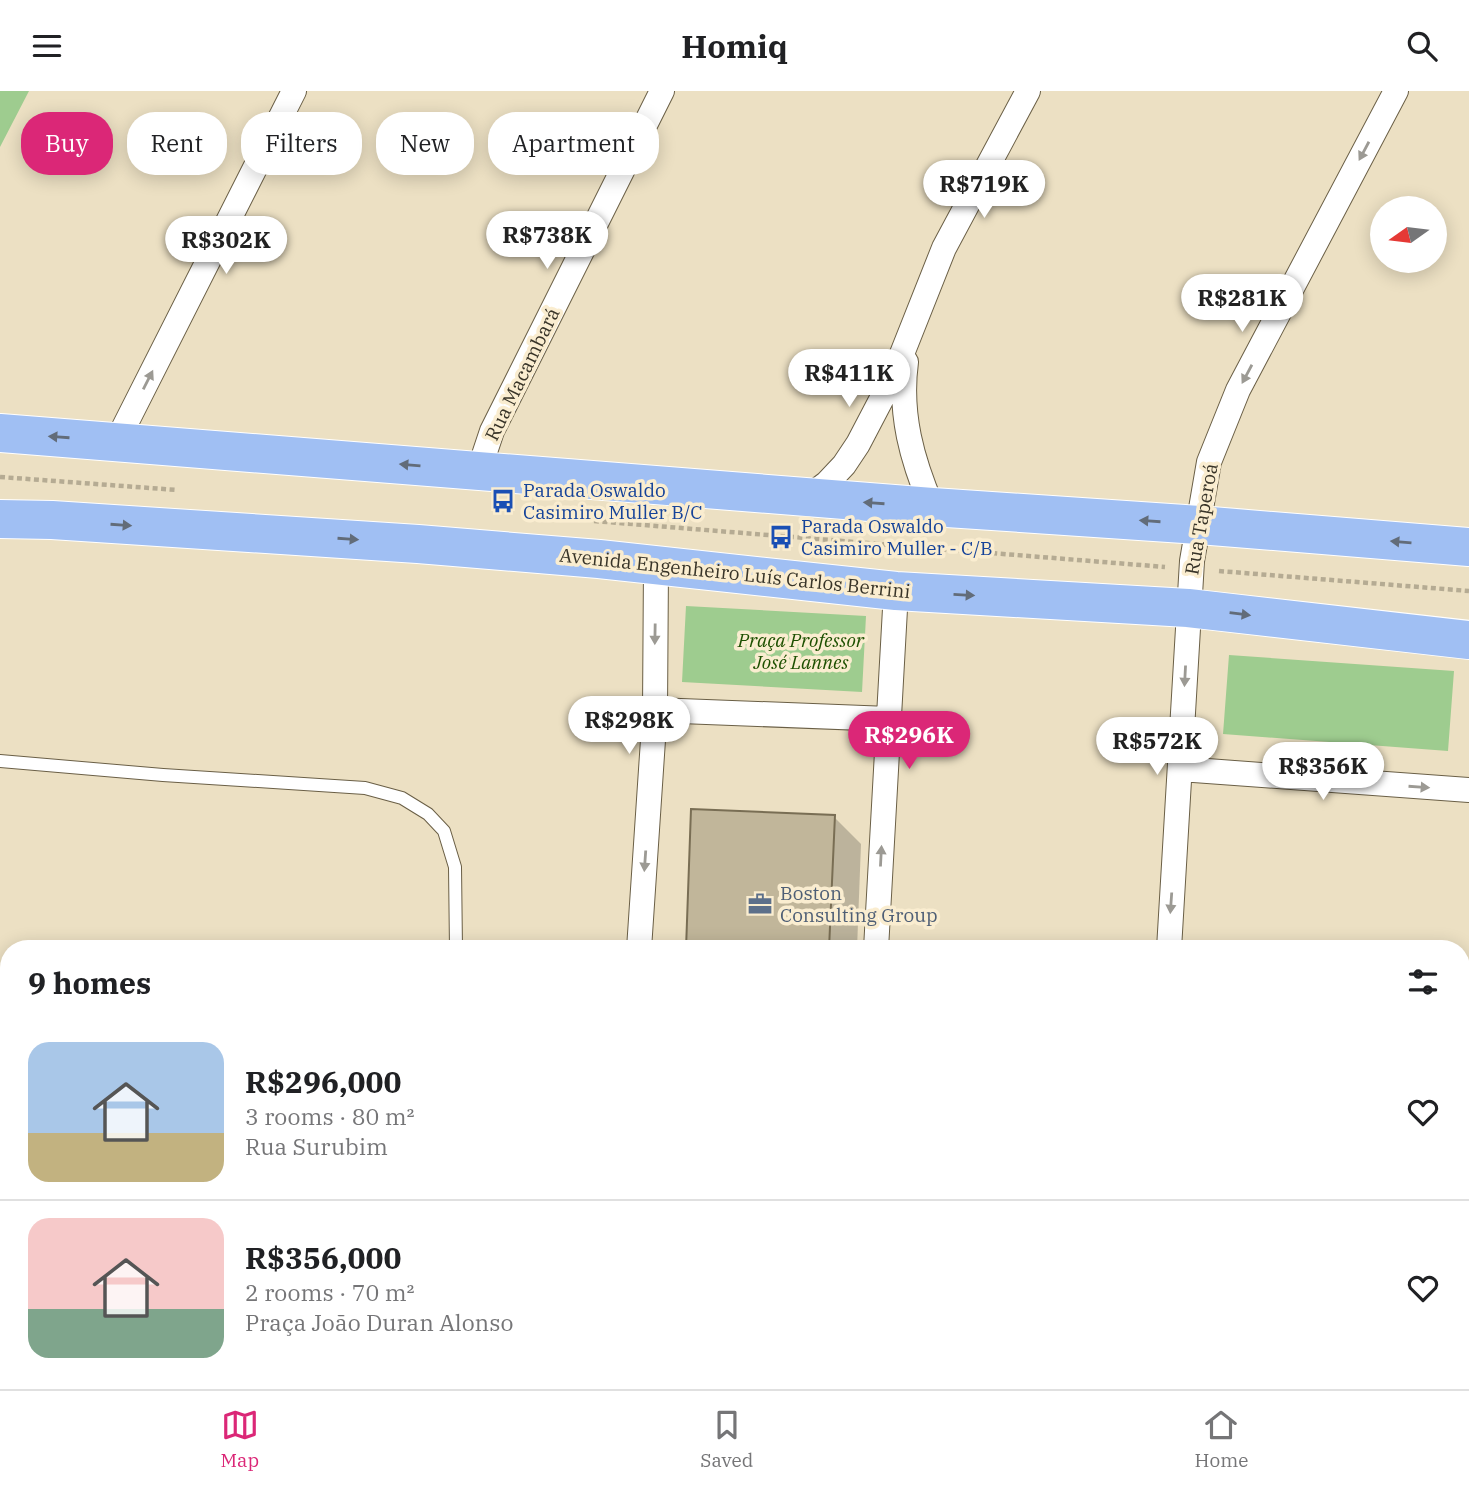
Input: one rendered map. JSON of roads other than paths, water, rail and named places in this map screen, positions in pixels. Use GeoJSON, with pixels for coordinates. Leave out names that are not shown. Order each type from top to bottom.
{"type":"FeatureCollection","features":[{"type":"Feature","properties":{"kind":"main road"},"geometry":{"type":"LineString","coordinates":[[0,433],[807,498],[1199,524],[1469,547]]}},
{"type":"Feature","properties":{"kind":"main road","name":"Avenida Engenheiro Luís Carlos Berrini"},"geometry":{"type":"LineString","coordinates":[[0,519],[52,520],[418,544],[896,591],[1188,608],[1469,640]]}},
{"type":"Feature","properties":{"kind":"street"},"geometry":{"type":"LineString","coordinates":[[117,441],[293,91]]}},
{"type":"Feature","properties":{"kind":"street","name":"Rua Macambará"},"geometry":{"type":"LineString","coordinates":[[478,470],[492,431],[662,91]]}},
{"type":"Feature","properties":{"kind":"street"},"geometry":{"type":"LineString","coordinates":[[807,498],[835,474],[858,443],[892,379],[944,248],[1028,91]]}},
{"type":"Feature","properties":{"kind":"street","name":"Rua Taperoá"},"geometry":{"type":"LineString","coordinates":[[1169,940],[1191,569],[1209,462],[1238,390],[1396,91]]}},
{"type":"Feature","properties":{"kind":"street"},"geometry":{"type":"LineString","coordinates":[[910,336],[904,395],[905,424],[918,473],[932,507]]}},
{"type":"Feature","properties":{"kind":"street"},"geometry":{"type":"LineString","coordinates":[[640,940],[655,710],[656,566]]}},
{"type":"Feature","properties":{"kind":"street"},"geometry":{"type":"LineString","coordinates":[[877,940],[896,591]]}},
{"type":"Feature","properties":{"kind":"street"},"geometry":{"type":"LineString","coordinates":[[655,710],[889,719]]}},
{"type":"Feature","properties":{"kind":"street"},"geometry":{"type":"LineString","coordinates":[[1180,769],[1469,790]]}},
{"type":"Feature","properties":{"kind":"lane"},"geometry":{"type":"LineString","coordinates":[[0,510],[52,520]]}},
{"type":"Feature","properties":{"kind":"lane"},"geometry":{"type":"LineString","coordinates":[[0,761],[365,788],[402,798],[428,814],[444,831],[456,867],[456,940]]}},
{"type":"Feature","properties":{"kind":"place","name":"Parada Oswaldo Casimiro Muller B/C"},"geometry":{"type":"Point","coordinates":[503,501]}},
{"type":"Feature","properties":{"kind":"place","name":"Parada Oswaldo Casimiro Muller - C/B"},"geometry":{"type":"Point","coordinates":[781,537]}},
{"type":"Feature","properties":{"kind":"place","name":"Boston Consulting Group"},"geometry":{"type":"Point","coordinates":[760,904]}},
{"type":"Feature","properties":{"kind":"park label","name":"Praça Professor José Lannes"},"geometry":{"type":"Point","coordinates":[801,651]}}]}
